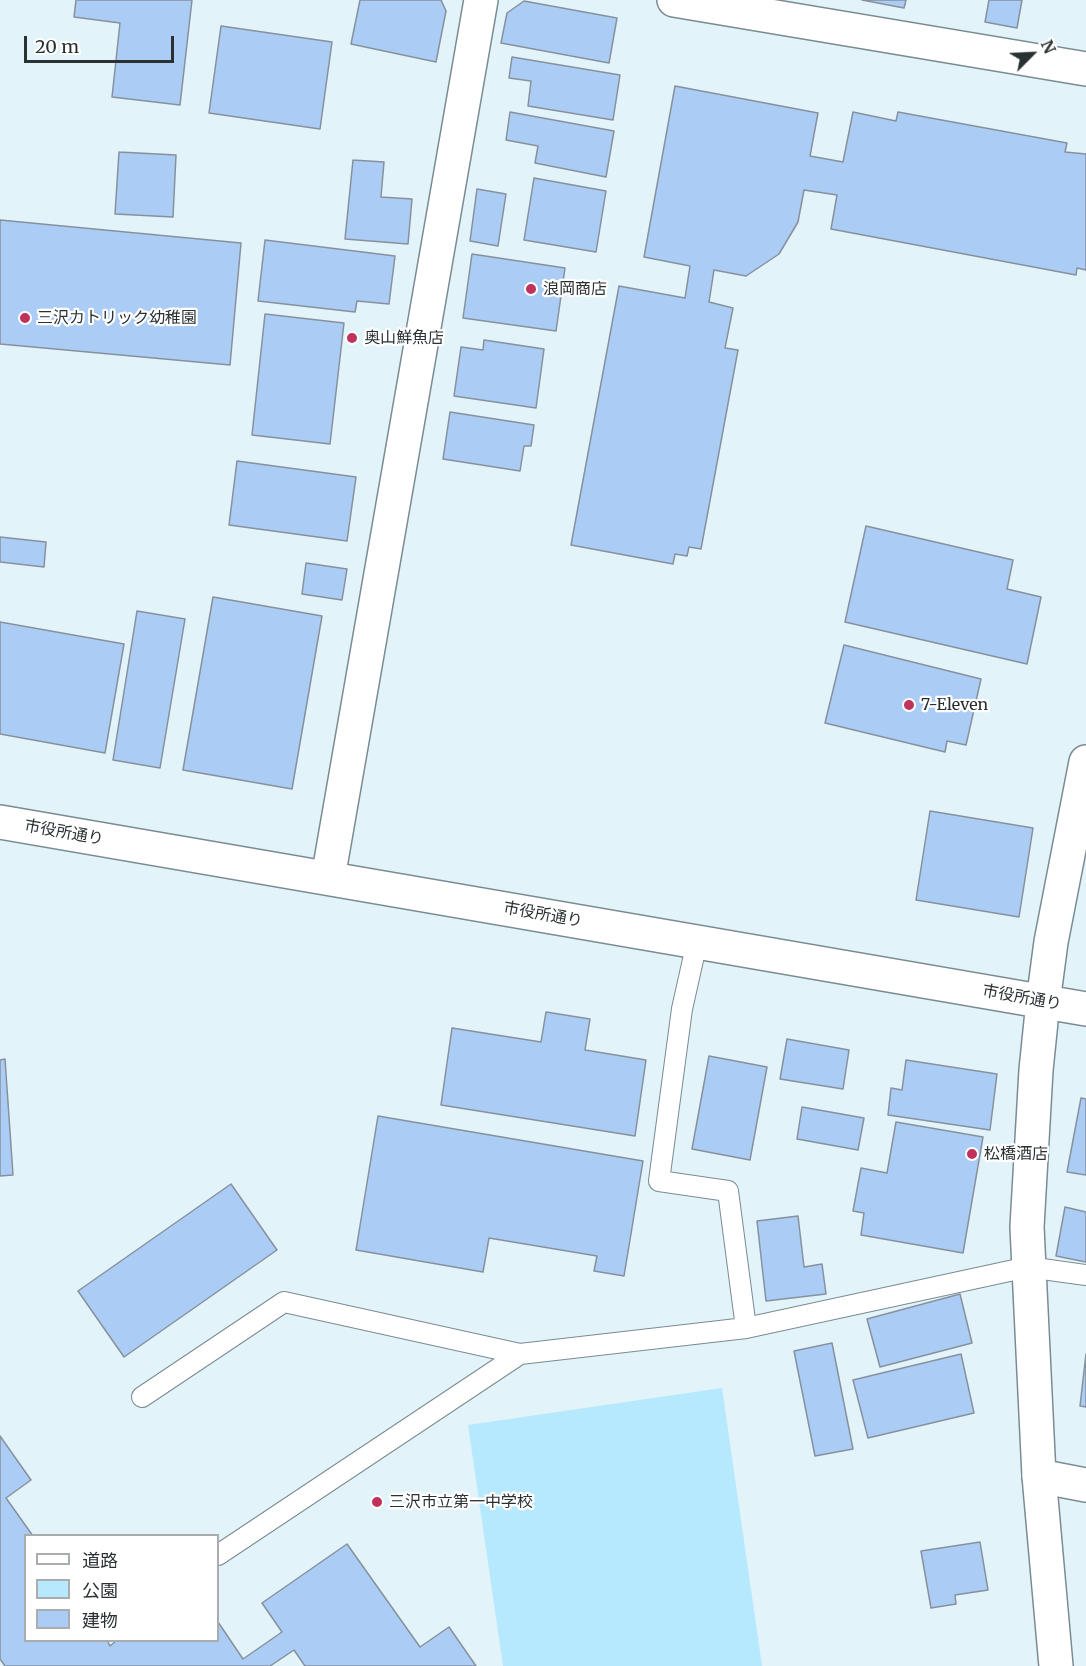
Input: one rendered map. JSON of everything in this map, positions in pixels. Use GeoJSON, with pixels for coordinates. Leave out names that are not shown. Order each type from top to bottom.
{"type":"FeatureCollection","features":[{"type":"Feature","properties":{"kind":"street"},"geometry":{"type":"LineString","coordinates":[[328,878],[481,0]]}},
{"type":"Feature","properties":{"kind":"street"},"geometry":{"type":"LineString","coordinates":[[674,0],[1086,69]]}},
{"type":"Feature","properties":{"kind":"street"},"geometry":{"type":"LineString","coordinates":[[1056,1666],[1039,1476],[1027,1227],[1036,1070],[1043,1002],[1051,942],[1086,762]]}},
{"type":"Feature","properties":{"kind":"street","name":"市役所通り"},"geometry":{"type":"LineString","coordinates":[[0,822],[1086,1009]]}},
{"type":"Feature","properties":{"kind":"street"},"geometry":{"type":"LineString","coordinates":[[1039,1476],[1086,1485]]}},
{"type":"Feature","properties":{"kind":"lane"},"geometry":{"type":"LineString","coordinates":[[697,942],[682,1010],[658,1181],[728,1191],[746,1328]]}},
{"type":"Feature","properties":{"kind":"lane"},"geometry":{"type":"LineString","coordinates":[[142,1397],[284,1302],[520,1354],[746,1328],[1028,1267],[1086,1275]]}},
{"type":"Feature","properties":{"kind":"lane"},"geometry":{"type":"LineString","coordinates":[[219,1554],[520,1354]]}},
{"type":"Feature","properties":{"kind":"green space"},"geometry":{"type":"Polygon","coordinates":[[[722,1388],[762,1666],[503,1666],[468,1425],[722,1388]]]}},
{"type":"Feature","properties":{"kind":"building"},"geometry":{"type":"Polygon","coordinates":[[[76,0],[192,0],[180,105],[112,97],[120,23],[74,17],[76,0]]]}},
{"type":"Feature","properties":{"kind":"building"},"geometry":{"type":"Polygon","coordinates":[[[360,0],[441,0],[446,11],[436,62],[351,44],[360,0]]]}},
{"type":"Feature","properties":{"kind":"building"},"geometry":{"type":"Polygon","coordinates":[[[862,0],[906,0],[904,8],[862,0]]]}},
{"type":"Feature","properties":{"kind":"building"},"geometry":{"type":"Polygon","coordinates":[[[989,0],[1022,0],[1017,28],[985,22],[989,0]]]}},
{"type":"Feature","properties":{"kind":"building"},"geometry":{"type":"Polygon","coordinates":[[[524,1],[617,18],[609,63],[501,43],[507,13],[524,1]]]}},
{"type":"Feature","properties":{"kind":"building"},"geometry":{"type":"Polygon","coordinates":[[[221,26],[332,42],[320,129],[209,113],[221,26]]]}},
{"type":"Feature","properties":{"kind":"building"},"geometry":{"type":"Polygon","coordinates":[[[512,57],[620,75],[613,120],[528,106],[531,81],[509,78],[512,57]]]}},
{"type":"Feature","properties":{"kind":"building"},"geometry":{"type":"Polygon","coordinates":[[[675,86],[818,113],[810,156],[843,162],[853,112],[896,121],[898,112],[1067,143],[1065,152],[1086,154],[1086,270],[1077,268],[1076,275],[831,229],[837,195],[804,190],[798,222],[779,254],[746,276],[714,270],[709,302],[733,308],[725,348],[738,350],[701,549],[689,547],[687,556],[675,554],[673,564],[571,545],[619,286],[685,298],[690,266],[644,257],[675,86]]]}},
{"type":"Feature","properties":{"kind":"building"},"geometry":{"type":"Polygon","coordinates":[[[510,112],[614,131],[606,177],[535,163],[538,146],[506,140],[510,112]]]}},
{"type":"Feature","properties":{"kind":"building"},"geometry":{"type":"Polygon","coordinates":[[[119,152],[176,155],[173,217],[115,214],[119,152]]]}},
{"type":"Feature","properties":{"kind":"building"},"geometry":{"type":"Polygon","coordinates":[[[353,160],[384,162],[381,197],[412,199],[408,244],[345,239],[353,160]]]}},
{"type":"Feature","properties":{"kind":"building"},"geometry":{"type":"Polygon","coordinates":[[[534,178],[606,191],[596,252],[524,240],[534,178]]]}},
{"type":"Feature","properties":{"kind":"building"},"geometry":{"type":"Polygon","coordinates":[[[477,189],[506,194],[498,246],[470,241],[477,189]]]}},
{"type":"Feature","properties":{"kind":"building"},"geometry":{"type":"Polygon","coordinates":[[[0,220],[241,243],[230,365],[0,344],[0,220]]]}},
{"type":"Feature","properties":{"kind":"building"},"geometry":{"type":"Polygon","coordinates":[[[265,240],[395,256],[389,304],[357,301],[355,312],[258,301],[265,240]]]}},
{"type":"Feature","properties":{"kind":"building"},"geometry":{"type":"Polygon","coordinates":[[[472,254],[565,268],[556,331],[463,318],[472,254]]]}},
{"type":"Feature","properties":{"kind":"building"},"geometry":{"type":"Polygon","coordinates":[[[265,314],[344,323],[330,444],[252,435],[265,314]]]}},
{"type":"Feature","properties":{"kind":"building"},"geometry":{"type":"Polygon","coordinates":[[[484,340],[544,349],[536,408],[454,396],[461,347],[483,350],[484,340]]]}},
{"type":"Feature","properties":{"kind":"building"},"geometry":{"type":"Polygon","coordinates":[[[450,412],[534,425],[531,446],[524,446],[520,471],[443,459],[450,412]]]}},
{"type":"Feature","properties":{"kind":"building"},"geometry":{"type":"Polygon","coordinates":[[[237,461],[356,477],[347,541],[229,525],[237,461]]]}},
{"type":"Feature","properties":{"kind":"building"},"geometry":{"type":"Polygon","coordinates":[[[866,526],[1013,560],[1007,589],[1041,597],[1027,664],[845,622],[866,526]]]}},
{"type":"Feature","properties":{"kind":"building"},"geometry":{"type":"Polygon","coordinates":[[[0,537],[46,542],[44,567],[0,562],[0,537]]]}},
{"type":"Feature","properties":{"kind":"building"},"geometry":{"type":"Polygon","coordinates":[[[306,563],[347,569],[342,600],[302,594],[306,563]]]}},
{"type":"Feature","properties":{"kind":"building"},"geometry":{"type":"Polygon","coordinates":[[[213,597],[322,616],[292,789],[183,770],[213,597]]]}},
{"type":"Feature","properties":{"kind":"building"},"geometry":{"type":"Polygon","coordinates":[[[137,611],[185,619],[160,768],[113,760],[137,611]]]}},
{"type":"Feature","properties":{"kind":"building"},"geometry":{"type":"Polygon","coordinates":[[[0,622],[124,644],[105,753],[0,734],[0,622]]]}},
{"type":"Feature","properties":{"kind":"building"},"geometry":{"type":"Polygon","coordinates":[[[844,645],[981,679],[966,745],[947,741],[945,752],[825,723],[844,645]]]}},
{"type":"Feature","properties":{"kind":"building"},"geometry":{"type":"Polygon","coordinates":[[[930,811],[1033,828],[1019,917],[916,900],[930,811]]]}},
{"type":"Feature","properties":{"kind":"building"},"geometry":{"type":"Polygon","coordinates":[[[546,1012],[590,1019],[585,1050],[646,1060],[635,1136],[441,1105],[452,1028],[541,1042],[546,1012]]]}},
{"type":"Feature","properties":{"kind":"building"},"geometry":{"type":"Polygon","coordinates":[[[787,1039],[849,1050],[843,1089],[780,1079],[787,1039]]]}},
{"type":"Feature","properties":{"kind":"building"},"geometry":{"type":"Polygon","coordinates":[[[709,1056],[767,1067],[750,1160],[692,1149],[709,1056]]]}},
{"type":"Feature","properties":{"kind":"building"},"geometry":{"type":"Polygon","coordinates":[[[5,1059],[13,1175],[0,1176],[0,1060],[5,1059]]]}},
{"type":"Feature","properties":{"kind":"building"},"geometry":{"type":"Polygon","coordinates":[[[906,1060],[997,1074],[990,1130],[888,1115],[891,1088],[902,1090],[906,1060]]]}},
{"type":"Feature","properties":{"kind":"building"},"geometry":{"type":"Polygon","coordinates":[[[1081,1098],[1086,1099],[1086,1175],[1067,1172],[1081,1098]]]}},
{"type":"Feature","properties":{"kind":"building"},"geometry":{"type":"Polygon","coordinates":[[[802,1107],[864,1118],[858,1150],[797,1139],[802,1107]]]}},
{"type":"Feature","properties":{"kind":"building"},"geometry":{"type":"Polygon","coordinates":[[[378,1116],[643,1161],[624,1276],[594,1271],[597,1256],[489,1238],[483,1272],[356,1250],[378,1116]]]}},
{"type":"Feature","properties":{"kind":"building"},"geometry":{"type":"Polygon","coordinates":[[[896,1122],[983,1137],[963,1253],[861,1235],[864,1213],[853,1211],[861,1168],[887,1173],[896,1122]]]}},
{"type":"Feature","properties":{"kind":"building"},"geometry":{"type":"Polygon","coordinates":[[[231,1184],[277,1250],[124,1357],[78,1291],[231,1184]]]}},
{"type":"Feature","properties":{"kind":"building"},"geometry":{"type":"Polygon","coordinates":[[[1065,1207],[1086,1212],[1086,1262],[1056,1256],[1065,1207]]]}},
{"type":"Feature","properties":{"kind":"building"},"geometry":{"type":"Polygon","coordinates":[[[798,1216],[804,1267],[822,1264],[826,1294],[766,1301],[757,1221],[798,1216]]]}},
{"type":"Feature","properties":{"kind":"building"},"geometry":{"type":"Polygon","coordinates":[[[960,1294],[972,1343],[880,1367],[867,1319],[960,1294]]]}},
{"type":"Feature","properties":{"kind":"building"},"geometry":{"type":"Polygon","coordinates":[[[832,1343],[853,1449],[815,1456],[794,1351],[832,1343]]]}},
{"type":"Feature","properties":{"kind":"building"},"geometry":{"type":"Polygon","coordinates":[[[961,1354],[974,1413],[868,1438],[853,1380],[961,1354]]]}},
{"type":"Feature","properties":{"kind":"building"},"geometry":{"type":"Polygon","coordinates":[[[1086,1354],[1086,1407],[1080,1406],[1086,1354]]]}},
{"type":"Feature","properties":{"kind":"building"},"geometry":{"type":"Polygon","coordinates":[[[0,1436],[31,1480],[6,1498],[32,1534],[24,1534],[24,1642],[108,1642],[110,1646],[115,1642],[219,1642],[219,1623],[243,1659],[282,1632],[262,1603],[347,1544],[420,1647],[449,1627],[476,1666],[305,1666],[294,1650],[270,1666],[5,1666],[0,1659],[0,1436]]]}},
{"type":"Feature","properties":{"kind":"building"},"geometry":{"type":"Polygon","coordinates":[[[980,1542],[988,1590],[955,1595],[956,1604],[931,1608],[921,1551],[980,1542]]]}},
{"type":"Feature","properties":{"kind":"place","name":"浪岡商店"},"geometry":{"type":"Point","coordinates":[531,289]}},
{"type":"Feature","properties":{"kind":"place","name":"三沢カトリック幼稚園"},"geometry":{"type":"Point","coordinates":[25,318]}},
{"type":"Feature","properties":{"kind":"place","name":"奥山鮮魚店"},"geometry":{"type":"Point","coordinates":[352,338]}},
{"type":"Feature","properties":{"kind":"place","name":"7-Eleven"},"geometry":{"type":"Point","coordinates":[909,705]}},
{"type":"Feature","properties":{"kind":"place","name":"松橋酒店"},"geometry":{"type":"Point","coordinates":[972,1154]}},
{"type":"Feature","properties":{"kind":"place","name":"三沢市立第一中学校"},"geometry":{"type":"Point","coordinates":[377,1502]}}]}
